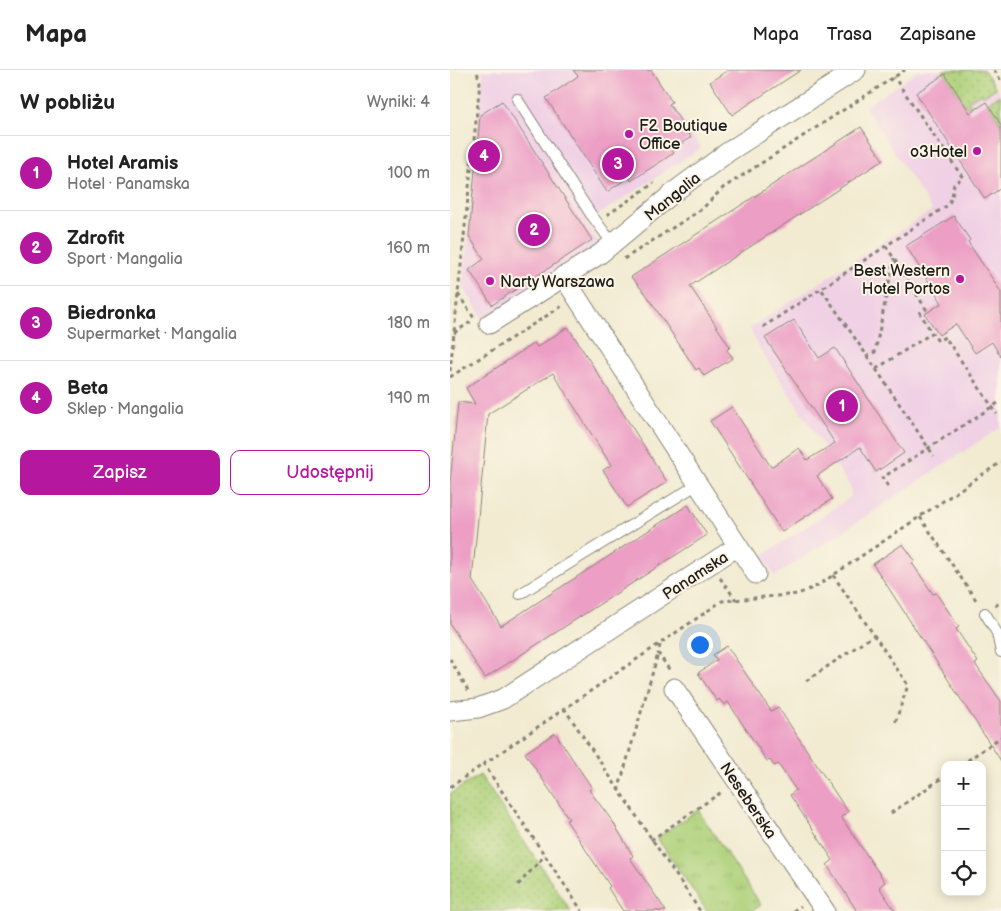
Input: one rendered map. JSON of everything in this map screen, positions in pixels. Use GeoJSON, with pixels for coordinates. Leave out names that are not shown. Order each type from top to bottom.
{"type":"FeatureCollection","features":[{"type":"Feature","properties":{"kind":"street","name":"Mangalia"},"geometry":{"type":"LineString","coordinates":[[482,322],[564,276],[613,244],[678,189],[728,152],[856,70]]}},
{"type":"Feature","properties":{"kind":"street","name":"Panamska"},"geometry":{"type":"LineString","coordinates":[[450,711],[478,708],[504,699],[738,546],[564,276]]}},
{"type":"Feature","properties":{"kind":"street"},"geometry":{"type":"LineString","coordinates":[[738,546],[756,574]]}},
{"type":"Feature","properties":{"kind":"street","name":"Neseberska"},"geometry":{"type":"LineString","coordinates":[[674,688],[825,911]]}},
{"type":"Feature","properties":{"kind":"lane"},"geometry":{"type":"LineString","coordinates":[[517,98],[590,213],[613,244]]}},
{"type":"Feature","properties":{"kind":"lane"},"geometry":{"type":"LineString","coordinates":[[520,594],[698,484]]}},
{"type":"Feature","properties":{"kind":"lane"},"geometry":{"type":"LineString","coordinates":[[985,613],[996,633],[1001,652]]}},
{"type":"Feature","properties":{"kind":"path"},"geometry":{"type":"LineString","coordinates":[[623,261],[702,209],[723,188],[905,70]]}},
{"type":"Feature","properties":{"kind":"path"},"geometry":{"type":"LineString","coordinates":[[994,70],[1000,78]]}},
{"type":"Feature","properties":{"kind":"path"},"geometry":{"type":"LineString","coordinates":[[450,371],[480,82],[477,72]]}},
{"type":"Feature","properties":{"kind":"path"},"geometry":{"type":"LineString","coordinates":[[763,327],[822,290],[948,205],[952,197],[954,183],[962,178],[894,77]]}},
{"type":"Feature","properties":{"kind":"path"},"geometry":{"type":"LineString","coordinates":[[886,246],[926,309],[920,313],[932,333],[938,341],[945,337],[997,414]]}},
{"type":"Feature","properties":{"kind":"path"},"geometry":{"type":"LineString","coordinates":[[866,357],[875,352],[894,258]]}},
{"type":"Feature","properties":{"kind":"path"},"geometry":{"type":"LineString","coordinates":[[822,290],[934,456]]}},
{"type":"Feature","properties":{"kind":"path"},"geometry":{"type":"LineString","coordinates":[[450,376],[570,301],[575,292]]}},
{"type":"Feature","properties":{"kind":"path"},"geometry":{"type":"LineString","coordinates":[[454,333],[482,322]]}},
{"type":"Feature","properties":{"kind":"path"},"geometry":{"type":"LineString","coordinates":[[876,369],[932,333]]}},
{"type":"Feature","properties":{"kind":"path"},"geometry":{"type":"LineString","coordinates":[[888,486],[882,478],[1001,401]]}},
{"type":"Feature","properties":{"kind":"path"},"geometry":{"type":"LineString","coordinates":[[450,787],[722,601],[798,594],[817,586],[1001,462]]}},
{"type":"Feature","properties":{"kind":"path"},"geometry":{"type":"LineString","coordinates":[[920,517],[985,613]]}},
{"type":"Feature","properties":{"kind":"path"},"geometry":{"type":"LineString","coordinates":[[833,575],[908,685],[895,723]]}},
{"type":"Feature","properties":{"kind":"path"},"geometry":{"type":"LineString","coordinates":[[806,681],[874,634]]}},
{"type":"Feature","properties":{"kind":"path"},"geometry":{"type":"LineString","coordinates":[[618,791],[658,653]]}},
{"type":"Feature","properties":{"kind":"path"},"geometry":{"type":"LineString","coordinates":[[450,660],[472,697]]}},
{"type":"Feature","properties":{"kind":"path"},"geometry":{"type":"LineString","coordinates":[[564,708],[700,911]]}},
{"type":"Feature","properties":{"kind":"path"},"geometry":{"type":"LineString","coordinates":[[967,761],[1001,737]]}},
{"type":"Feature","properties":{"kind":"path"},"geometry":{"type":"LineString","coordinates":[[483,763],[582,911]]}},
{"type":"Feature","properties":{"kind":"path"},"geometry":{"type":"LineString","coordinates":[[892,814],[941,779]]}},
{"type":"Feature","properties":{"kind":"path"},"geometry":{"type":"LineString","coordinates":[[651,840],[736,781]]}},
{"type":"Feature","properties":{"kind":"path"},"geometry":{"type":"LineString","coordinates":[[518,885],[545,855]]}},
{"type":"Feature","properties":{"kind":"shaded area"},"geometry":{"type":"Polygon","coordinates":[[[481,70],[651,70],[701,148],[586,223],[603,248],[486,323],[463,287],[483,73],[481,70]]]}},
{"type":"Feature","properties":{"kind":"shaded area"},"geometry":{"type":"Polygon","coordinates":[[[920,70],[985,70],[1001,94],[1001,427],[775,576],[762,556],[851,497],[850,487],[756,343],[750,328],[932,210],[865,107],[920,70]]]}},
{"type":"Feature","properties":{"kind":"green space"},"geometry":{"type":"Polygon","coordinates":[[[942,70],[984,70],[996,88],[983,96],[981,93],[968,101],[971,105],[967,108],[942,70]]]}},
{"type":"Feature","properties":{"kind":"green space"},"geometry":{"type":"Polygon","coordinates":[[[1001,96],[1001,124],[987,102],[1001,96]]]}},
{"type":"Feature","properties":{"kind":"green space"},"geometry":{"type":"Polygon","coordinates":[[[480,775],[571,911],[450,911],[450,794],[480,775]]]}},
{"type":"Feature","properties":{"kind":"green space"},"geometry":{"type":"Polygon","coordinates":[[[698,810],[761,905],[752,911],[707,911],[657,838],[698,810]]]}},
{"type":"Feature","properties":{"kind":"building","name":"F2 Boutique Office"},"geometry":{"type":"Polygon","coordinates":[[[573,70],[651,70],[672,102],[669,104],[691,137],[672,150],[674,153],[631,181],[629,177],[607,192],[546,98],[578,76],[573,70]]]}},
{"type":"Feature","properties":{"kind":"building"},"geometry":{"type":"Polygon","coordinates":[[[728,70],[801,70],[732,115],[710,82],[728,70]]]}},
{"type":"Feature","properties":{"kind":"building","name":"o3Hotel"},"geometry":{"type":"Polygon","coordinates":[[[945,74],[970,113],[987,102],[1001,125],[1001,188],[985,199],[916,93],[945,74]]]}},
{"type":"Feature","properties":{"kind":"building"},"geometry":{"type":"Polygon","coordinates":[[[502,101],[592,240],[492,305],[469,270],[484,259],[469,236],[480,115],[502,101]]]}},
{"type":"Feature","properties":{"kind":"building"},"geometry":{"type":"Polygon","coordinates":[[[861,127],[883,160],[690,286],[730,347],[727,350],[733,358],[704,376],[699,368],[696,370],[646,294],[631,277],[861,127]]]}},
{"type":"Feature","properties":{"kind":"building","name":"Best Western Hotel Portos"},"geometry":{"type":"Polygon","coordinates":[[[954,216],[970,240],[968,242],[1001,292],[1001,357],[992,342],[975,353],[956,324],[939,335],[925,314],[942,303],[906,246],[954,216]]]}},
{"type":"Feature","properties":{"kind":"building"},"geometry":{"type":"Polygon","coordinates":[[[794,320],[819,358],[835,348],[904,453],[876,472],[860,447],[817,476],[832,499],[782,532],[710,421],[732,407],[771,467],[799,448],[807,460],[835,443],[765,338],[794,320]]]}},
{"type":"Feature","properties":{"kind":"building"},"geometry":{"type":"Polygon","coordinates":[[[568,327],[667,482],[627,507],[603,470],[611,465],[553,373],[488,414],[472,580],[501,626],[688,505],[707,535],[485,678],[450,624],[450,483],[458,402],[475,404],[466,388],[534,343],[537,347],[568,327]]]}},
{"type":"Feature","properties":{"kind":"building"},"geometry":{"type":"Polygon","coordinates":[[[903,544],[915,561],[912,563],[933,594],[936,593],[959,627],[956,629],[978,662],[975,664],[1001,701],[1001,761],[873,564],[903,544]]]}},
{"type":"Feature","properties":{"kind":"building"},"geometry":{"type":"Polygon","coordinates":[[[727,646],[771,711],[778,707],[848,812],[841,817],[885,882],[879,887],[895,911],[857,911],[827,865],[833,860],[790,795],[796,790],[778,764],[774,766],[770,760],[767,761],[728,702],[724,705],[719,699],[717,701],[698,673],[717,660],[713,655],[727,646]]]}},
{"type":"Feature","properties":{"kind":"building"},"geometry":{"type":"Polygon","coordinates":[[[555,733],[592,788],[589,790],[613,822],[633,856],[630,858],[666,911],[623,911],[608,888],[610,886],[566,820],[569,819],[525,753],[555,733]]]}},
{"type":"Feature","properties":{"kind":"place","name":"F2 Boutique Office"},"geometry":{"type":"Point","coordinates":[629,134]}},
{"type":"Feature","properties":{"kind":"place","name":"o3Hotel"},"geometry":{"type":"Point","coordinates":[977,151]}},
{"type":"Feature","properties":{"kind":"place","name":"Beta"},"geometry":{"type":"Point","coordinates":[484,156]}},
{"type":"Feature","properties":{"kind":"place","name":"Biedronka"},"geometry":{"type":"Point","coordinates":[618,164]}},
{"type":"Feature","properties":{"kind":"place","name":"Zdrofit"},"geometry":{"type":"Point","coordinates":[534,230]}},
{"type":"Feature","properties":{"kind":"place","name":"Best Western Hotel Portos"},"geometry":{"type":"Point","coordinates":[960,279]}},
{"type":"Feature","properties":{"kind":"place","name":"Narty Warszawa"},"geometry":{"type":"Point","coordinates":[490,281]}},
{"type":"Feature","properties":{"kind":"place","name":"Hotel Aramis"},"geometry":{"type":"Point","coordinates":[842,406]}}]}
